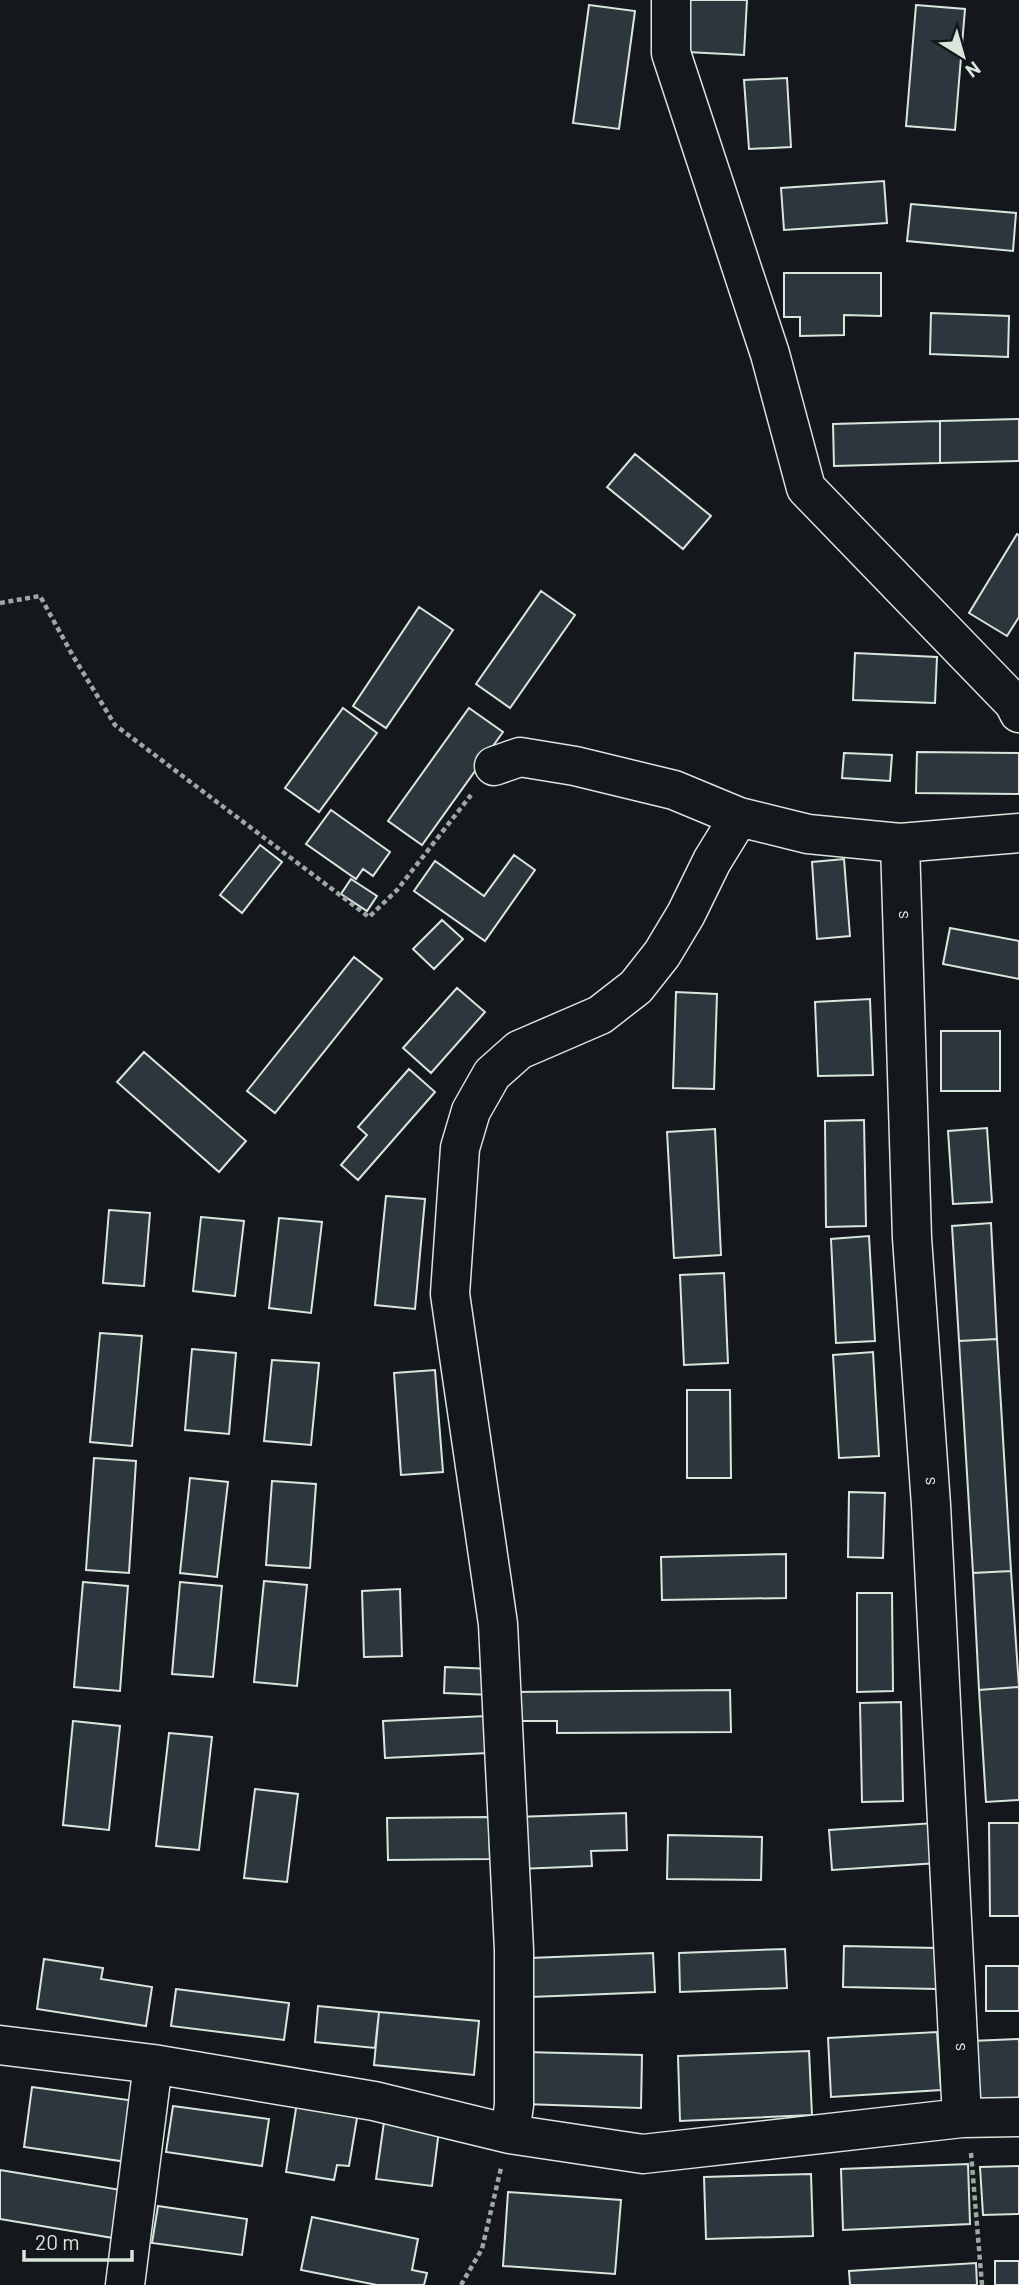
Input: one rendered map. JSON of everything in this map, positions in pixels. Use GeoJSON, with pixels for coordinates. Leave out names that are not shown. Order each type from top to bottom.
{"type":"FeatureCollection","features":[{"type":"Feature","properties":{"kind":"street"},"geometry":{"type":"LineString","coordinates":[[671,0],[671,53],[770,354],[806,488],[1014,703],[1019,713]]}},
{"type":"Feature","properties":{"kind":"street"},"geometry":{"type":"LineString","coordinates":[[494,766],[520,757],[575,766],[674,790],[739,817],[808,834],[900,843],[1019,833]]}},
{"type":"Feature","properties":{"kind":"street"},"geometry":{"type":"LineString","coordinates":[[510,2134],[514,2105],[514,1950],[498,1624],[450,1294],[460,1148],[471,1111],[492,1074],[519,1050],[600,1015],[636,987],[662,954],[739,817]]}},
{"type":"Feature","properties":{"kind":"street","name":"s"},"geometry":{"type":"LineString","coordinates":[[900,843],[912,1238],[931,1505],[966,2118]]}},
{"type":"Feature","properties":{"kind":"street"},"geometry":{"type":"LineString","coordinates":[[0,2045],[153,2064],[374,2101],[510,2134],[643,2154],[966,2118],[1019,2117]]}},
{"type":"Feature","properties":{"kind":"street"},"geometry":{"type":"LineString","coordinates":[[125,2285],[153,2064]]}},
{"type":"Feature","properties":{"kind":"path"},"geometry":{"type":"LineString","coordinates":[[0,603],[40,596],[115,725],[369,917],[397,890],[494,766]]}},
{"type":"Feature","properties":{"kind":"path"},"geometry":{"type":"LineString","coordinates":[[966,2118],[982,2285]]}},
{"type":"Feature","properties":{"kind":"path"},"geometry":{"type":"LineString","coordinates":[[461,2285],[482,2249],[510,2134]]}},
{"type":"Feature","properties":{"kind":"building"},"geometry":{"type":"Polygon","coordinates":[[[689,0],[747,0],[744,55],[687,52],[689,0]]]}},
{"type":"Feature","properties":{"kind":"building"},"geometry":{"type":"Polygon","coordinates":[[[589,5],[635,11],[619,129],[573,123],[589,5]]]}},
{"type":"Feature","properties":{"kind":"building"},"geometry":{"type":"Polygon","coordinates":[[[916,5],[965,9],[955,130],[906,126],[916,5]]]}},
{"type":"Feature","properties":{"kind":"building"},"geometry":{"type":"Polygon","coordinates":[[[787,78],[791,147],[749,149],[744,80],[787,78]]]}},
{"type":"Feature","properties":{"kind":"building"},"geometry":{"type":"Polygon","coordinates":[[[884,181],[887,223],[784,230],[781,188],[884,181]]]}},
{"type":"Feature","properties":{"kind":"building"},"geometry":{"type":"Polygon","coordinates":[[[911,204],[1016,213],[1013,251],[907,241],[911,204]]]}},
{"type":"Feature","properties":{"kind":"building"},"geometry":{"type":"Polygon","coordinates":[[[784,273],[881,273],[881,316],[844,315],[844,335],[800,336],[800,317],[784,317],[784,273]]]}},
{"type":"Feature","properties":{"kind":"building"},"geometry":{"type":"Polygon","coordinates":[[[931,313],[1009,316],[1008,357],[930,354],[931,313]]]}},
{"type":"Feature","properties":{"kind":"building"},"geometry":{"type":"Polygon","coordinates":[[[1019,419],[1019,461],[940,463],[940,421],[1019,419]]]}},
{"type":"Feature","properties":{"kind":"building"},"geometry":{"type":"Polygon","coordinates":[[[940,421],[940,463],[834,466],[833,424],[940,421]]]}},
{"type":"Feature","properties":{"kind":"building"},"geometry":{"type":"Polygon","coordinates":[[[635,454],[711,516],[683,549],[607,487],[635,454]]]}},
{"type":"Feature","properties":{"kind":"building"},"geometry":{"type":"Polygon","coordinates":[[[1017,534],[1019,617],[1007,636],[969,613],[1017,534]]]}},
{"type":"Feature","properties":{"kind":"building"},"geometry":{"type":"Polygon","coordinates":[[[541,591],[575,615],[510,708],[476,684],[541,591]]]}},
{"type":"Feature","properties":{"kind":"building"},"geometry":{"type":"Polygon","coordinates":[[[419,607],[453,630],[386,728],[353,706],[419,607]]]}},
{"type":"Feature","properties":{"kind":"building"},"geometry":{"type":"Polygon","coordinates":[[[855,653],[937,657],[935,703],[853,700],[855,653]]]}},
{"type":"Feature","properties":{"kind":"building"},"geometry":{"type":"Polygon","coordinates":[[[343,708],[377,733],[319,812],[285,788],[343,708]]]}},
{"type":"Feature","properties":{"kind":"building"},"geometry":{"type":"Polygon","coordinates":[[[469,708],[503,732],[422,845],[388,821],[469,708]]]}},
{"type":"Feature","properties":{"kind":"building"},"geometry":{"type":"Polygon","coordinates":[[[917,752],[1019,753],[1019,794],[916,793],[917,752]]]}},
{"type":"Feature","properties":{"kind":"building"},"geometry":{"type":"Polygon","coordinates":[[[844,753],[892,755],[890,781],[842,778],[844,753]]]}},
{"type":"Feature","properties":{"kind":"building"},"geometry":{"type":"Polygon","coordinates":[[[331,810],[390,852],[373,876],[363,869],[356,879],[306,844],[331,810]]]}},
{"type":"Feature","properties":{"kind":"building"},"geometry":{"type":"Polygon","coordinates":[[[260,845],[282,862],[242,913],[220,895],[260,845]]]}},
{"type":"Feature","properties":{"kind":"building"},"geometry":{"type":"Polygon","coordinates":[[[514,855],[535,870],[485,941],[414,891],[435,861],[484,896],[514,855]]]}},
{"type":"Feature","properties":{"kind":"building"},"geometry":{"type":"Polygon","coordinates":[[[844,859],[850,936],[817,939],[812,862],[844,859]]]}},
{"type":"Feature","properties":{"kind":"building"},"geometry":{"type":"Polygon","coordinates":[[[351,879],[377,896],[367,911],[341,894],[351,879]]]}},
{"type":"Feature","properties":{"kind":"building"},"geometry":{"type":"Polygon","coordinates":[[[442,920],[463,939],[434,969],[413,949],[442,920]]]}},
{"type":"Feature","properties":{"kind":"building"},"geometry":{"type":"Polygon","coordinates":[[[950,928],[1019,941],[1019,979],[943,964],[950,928]]]}},
{"type":"Feature","properties":{"kind":"building"},"geometry":{"type":"Polygon","coordinates":[[[354,957],[382,979],[275,1113],[247,1091],[354,957]]]}},
{"type":"Feature","properties":{"kind":"building"},"geometry":{"type":"Polygon","coordinates":[[[457,988],[485,1012],[431,1073],[403,1048],[457,988]]]}},
{"type":"Feature","properties":{"kind":"building"},"geometry":{"type":"Polygon","coordinates":[[[676,992],[717,994],[714,1089],[673,1088],[676,992]]]}},
{"type":"Feature","properties":{"kind":"building"},"geometry":{"type":"Polygon","coordinates":[[[870,999],[873,1075],[818,1076],[815,1002],[870,999]]]}},
{"type":"Feature","properties":{"kind":"building"},"geometry":{"type":"Polygon","coordinates":[[[941,1031],[1000,1031],[1000,1091],[941,1091],[941,1031]]]}},
{"type":"Feature","properties":{"kind":"building"},"geometry":{"type":"Polygon","coordinates":[[[144,1052],[246,1141],[219,1172],[117,1082],[144,1052]]]}},
{"type":"Feature","properties":{"kind":"building"},"geometry":{"type":"Polygon","coordinates":[[[409,1069],[435,1092],[358,1180],[341,1165],[367,1135],[358,1127],[409,1069]]]}},
{"type":"Feature","properties":{"kind":"building"},"geometry":{"type":"Polygon","coordinates":[[[864,1120],[866,1226],[826,1227],[825,1121],[864,1120]]]}},
{"type":"Feature","properties":{"kind":"building"},"geometry":{"type":"Polygon","coordinates":[[[987,1128],[992,1202],[953,1204],[948,1131],[987,1128]]]}},
{"type":"Feature","properties":{"kind":"building"},"geometry":{"type":"Polygon","coordinates":[[[715,1129],[721,1255],[674,1258],[667,1132],[715,1129]]]}},
{"type":"Feature","properties":{"kind":"building"},"geometry":{"type":"Polygon","coordinates":[[[386,1196],[425,1199],[415,1309],[375,1305],[386,1196]]]}},
{"type":"Feature","properties":{"kind":"building"},"geometry":{"type":"Polygon","coordinates":[[[109,1210],[150,1213],[144,1286],[103,1283],[109,1210]]]}},
{"type":"Feature","properties":{"kind":"building"},"geometry":{"type":"Polygon","coordinates":[[[201,1217],[244,1221],[235,1296],[193,1291],[201,1217]]]}},
{"type":"Feature","properties":{"kind":"building"},"geometry":{"type":"Polygon","coordinates":[[[279,1218],[322,1222],[311,1313],[269,1308],[279,1218]]]}},
{"type":"Feature","properties":{"kind":"building"},"geometry":{"type":"Polygon","coordinates":[[[991,1223],[997,1339],[959,1341],[952,1226],[991,1223]]]}},
{"type":"Feature","properties":{"kind":"building"},"geometry":{"type":"Polygon","coordinates":[[[869,1236],[875,1341],[836,1343],[831,1239],[869,1236]]]}},
{"type":"Feature","properties":{"kind":"building"},"geometry":{"type":"Polygon","coordinates":[[[724,1273],[728,1363],[684,1365],[680,1275],[724,1273]]]}},
{"type":"Feature","properties":{"kind":"building"},"geometry":{"type":"Polygon","coordinates":[[[100,1333],[142,1336],[132,1446],[90,1442],[100,1333]]]}},
{"type":"Feature","properties":{"kind":"building"},"geometry":{"type":"Polygon","coordinates":[[[997,1339],[1011,1571],[973,1573],[959,1341],[997,1339]]]}},
{"type":"Feature","properties":{"kind":"building"},"geometry":{"type":"Polygon","coordinates":[[[192,1349],[236,1353],[229,1434],[185,1430],[192,1349]]]}},
{"type":"Feature","properties":{"kind":"building"},"geometry":{"type":"Polygon","coordinates":[[[873,1352],[879,1456],[839,1458],[833,1355],[873,1352]]]}},
{"type":"Feature","properties":{"kind":"building"},"geometry":{"type":"Polygon","coordinates":[[[272,1360],[319,1363],[311,1445],[264,1441],[272,1360]]]}},
{"type":"Feature","properties":{"kind":"building"},"geometry":{"type":"Polygon","coordinates":[[[435,1370],[443,1472],[401,1475],[394,1373],[435,1370]]]}},
{"type":"Feature","properties":{"kind":"building"},"geometry":{"type":"Polygon","coordinates":[[[687,1390],[730,1390],[731,1478],[687,1478],[687,1390]]]}},
{"type":"Feature","properties":{"kind":"building"},"geometry":{"type":"Polygon","coordinates":[[[94,1458],[136,1461],[129,1573],[86,1570],[94,1458]]]}},
{"type":"Feature","properties":{"kind":"building"},"geometry":{"type":"Polygon","coordinates":[[[190,1478],[228,1482],[217,1577],[180,1573],[190,1478]]]}},
{"type":"Feature","properties":{"kind":"building"},"geometry":{"type":"Polygon","coordinates":[[[272,1481],[316,1484],[310,1568],[266,1565],[272,1481]]]}},
{"type":"Feature","properties":{"kind":"building"},"geometry":{"type":"Polygon","coordinates":[[[849,1492],[885,1493],[883,1558],[848,1557],[849,1492]]]}},
{"type":"Feature","properties":{"kind":"building"},"geometry":{"type":"Polygon","coordinates":[[[786,1554],[786,1598],[662,1600],[661,1557],[786,1554]]]}},
{"type":"Feature","properties":{"kind":"building"},"geometry":{"type":"Polygon","coordinates":[[[1011,1571],[1019,1687],[979,1690],[973,1573],[1011,1571]]]}},
{"type":"Feature","properties":{"kind":"building"},"geometry":{"type":"Polygon","coordinates":[[[264,1581],[307,1585],[297,1686],[254,1682],[264,1581]]]}},
{"type":"Feature","properties":{"kind":"building"},"geometry":{"type":"Polygon","coordinates":[[[83,1582],[128,1586],[120,1691],[74,1687],[83,1582]]]}},
{"type":"Feature","properties":{"kind":"building"},"geometry":{"type":"Polygon","coordinates":[[[180,1582],[222,1586],[213,1677],[172,1674],[180,1582]]]}},
{"type":"Feature","properties":{"kind":"building"},"geometry":{"type":"Polygon","coordinates":[[[400,1589],[402,1656],[364,1657],[362,1591],[400,1589]]]}},
{"type":"Feature","properties":{"kind":"building"},"geometry":{"type":"Polygon","coordinates":[[[857,1593],[892,1593],[893,1691],[857,1692],[857,1593]]]}},
{"type":"Feature","properties":{"kind":"building"},"geometry":{"type":"Polygon","coordinates":[[[445,1667],[493,1669],[492,1695],[444,1693],[445,1667]]]}},
{"type":"Feature","properties":{"kind":"building"},"geometry":{"type":"Polygon","coordinates":[[[1019,1687],[1019,1800],[986,1802],[979,1690],[1019,1687]]]}},
{"type":"Feature","properties":{"kind":"building"},"geometry":{"type":"Polygon","coordinates":[[[730,1690],[731,1732],[557,1733],[557,1721],[510,1721],[510,1692],[730,1690]]]}},
{"type":"Feature","properties":{"kind":"building"},"geometry":{"type":"Polygon","coordinates":[[[901,1702],[903,1801],[862,1802],[860,1703],[901,1702]]]}},
{"type":"Feature","properties":{"kind":"building"},"geometry":{"type":"Polygon","coordinates":[[[486,1716],[488,1753],[385,1758],[383,1721],[486,1716]]]}},
{"type":"Feature","properties":{"kind":"building"},"geometry":{"type":"Polygon","coordinates":[[[73,1721],[120,1726],[109,1830],[63,1825],[73,1721]]]}},
{"type":"Feature","properties":{"kind":"building"},"geometry":{"type":"Polygon","coordinates":[[[169,1733],[212,1737],[199,1850],[156,1846],[169,1733]]]}},
{"type":"Feature","properties":{"kind":"building"},"geometry":{"type":"Polygon","coordinates":[[[255,1789],[298,1794],[287,1882],[244,1878],[255,1789]]]}},
{"type":"Feature","properties":{"kind":"building"},"geometry":{"type":"Polygon","coordinates":[[[626,1813],[627,1850],[591,1851],[592,1866],[518,1869],[517,1817],[626,1813]]]}},
{"type":"Feature","properties":{"kind":"building"},"geometry":{"type":"Polygon","coordinates":[[[489,1817],[490,1859],[388,1860],[387,1818],[489,1817]]]}},
{"type":"Feature","properties":{"kind":"building"},"geometry":{"type":"Polygon","coordinates":[[[935,1823],[938,1863],[832,1870],[829,1830],[935,1823]]]}},
{"type":"Feature","properties":{"kind":"building"},"geometry":{"type":"Polygon","coordinates":[[[989,1823],[1019,1823],[1019,1916],[990,1916],[989,1823]]]}},
{"type":"Feature","properties":{"kind":"building"},"geometry":{"type":"Polygon","coordinates":[[[668,1835],[762,1837],[761,1880],[667,1879],[668,1835]]]}},
{"type":"Feature","properties":{"kind":"building"},"geometry":{"type":"Polygon","coordinates":[[[844,1946],[937,1948],[936,1989],[843,1987],[844,1946]]]}},
{"type":"Feature","properties":{"kind":"building"},"geometry":{"type":"Polygon","coordinates":[[[785,1949],[787,1988],[680,1992],[679,1953],[785,1949]]]}},
{"type":"Feature","properties":{"kind":"building"},"geometry":{"type":"Polygon","coordinates":[[[653,1953],[655,1992],[531,1997],[530,1958],[653,1953]]]}},
{"type":"Feature","properties":{"kind":"building"},"geometry":{"type":"Polygon","coordinates":[[[44,1959],[103,1968],[101,1979],[152,1987],[146,2026],[37,2009],[44,1959]]]}},
{"type":"Feature","properties":{"kind":"building"},"geometry":{"type":"Polygon","coordinates":[[[986,1966],[1019,1966],[1019,2011],[986,2011],[986,1966]]]}},
{"type":"Feature","properties":{"kind":"building"},"geometry":{"type":"Polygon","coordinates":[[[176,1989],[289,2003],[284,2040],[171,2026],[176,1989]]]}},
{"type":"Feature","properties":{"kind":"building"},"geometry":{"type":"Polygon","coordinates":[[[318,2006],[379,2012],[375,2048],[315,2042],[318,2006]]]}},
{"type":"Feature","properties":{"kind":"building"},"geometry":{"type":"Polygon","coordinates":[[[379,2012],[479,2021],[474,2075],[374,2065],[379,2012]]]}},
{"type":"Feature","properties":{"kind":"building"},"geometry":{"type":"Polygon","coordinates":[[[937,2032],[941,2090],[831,2097],[828,2038],[937,2032]]]}},
{"type":"Feature","properties":{"kind":"building"},"geometry":{"type":"Polygon","coordinates":[[[1019,2039],[1019,2098],[972,2099],[971,2041],[1019,2039]]]}},
{"type":"Feature","properties":{"kind":"building"},"geometry":{"type":"Polygon","coordinates":[[[809,2051],[812,2115],[680,2121],[678,2056],[809,2051]]]}},
{"type":"Feature","properties":{"kind":"building"},"geometry":{"type":"Polygon","coordinates":[[[525,2052],[642,2055],[641,2108],[524,2104],[525,2052]]]}},
{"type":"Feature","properties":{"kind":"building"},"geometry":{"type":"Polygon","coordinates":[[[32,2087],[136,2101],[127,2162],[24,2147],[32,2087]]]}},
{"type":"Feature","properties":{"kind":"building"},"geometry":{"type":"Polygon","coordinates":[[[297,2102],[358,2112],[349,2166],[337,2165],[334,2180],[286,2172],[297,2102]]]}},
{"type":"Feature","properties":{"kind":"building"},"geometry":{"type":"Polygon","coordinates":[[[173,2106],[269,2119],[262,2166],[166,2152],[173,2106]]]}},
{"type":"Feature","properties":{"kind":"building"},"geometry":{"type":"Polygon","coordinates":[[[384,2122],[439,2130],[432,2186],[376,2179],[384,2122]]]}},
{"type":"Feature","properties":{"kind":"building"},"geometry":{"type":"Polygon","coordinates":[[[968,2164],[970,2224],[843,2230],[841,2169],[968,2164]]]}},
{"type":"Feature","properties":{"kind":"building"},"geometry":{"type":"Polygon","coordinates":[[[1019,2166],[1019,2214],[983,2215],[980,2167],[1019,2166]]]}},
{"type":"Feature","properties":{"kind":"building"},"geometry":{"type":"Polygon","coordinates":[[[0,2170],[127,2191],[119,2239],[0,2219],[0,2170]]]}},
{"type":"Feature","properties":{"kind":"building"},"geometry":{"type":"Polygon","coordinates":[[[811,2174],[813,2236],[706,2239],[704,2177],[811,2174]]]}},
{"type":"Feature","properties":{"kind":"building"},"geometry":{"type":"Polygon","coordinates":[[[508,2192],[621,2200],[615,2274],[503,2266],[508,2192]]]}},
{"type":"Feature","properties":{"kind":"building"},"geometry":{"type":"Polygon","coordinates":[[[158,2206],[247,2219],[242,2255],[152,2243],[158,2206]]]}},
{"type":"Feature","properties":{"kind":"building"},"geometry":{"type":"Polygon","coordinates":[[[312,2217],[418,2239],[412,2270],[427,2273],[424,2285],[377,2285],[301,2270],[312,2217]]]}},
{"type":"Feature","properties":{"kind":"building"},"geometry":{"type":"Polygon","coordinates":[[[995,2261],[1019,2261],[1019,2285],[995,2285],[995,2261]]]}},
{"type":"Feature","properties":{"kind":"building"},"geometry":{"type":"Polygon","coordinates":[[[976,2263],[977,2285],[850,2285],[849,2271],[976,2263]]]}}]}
